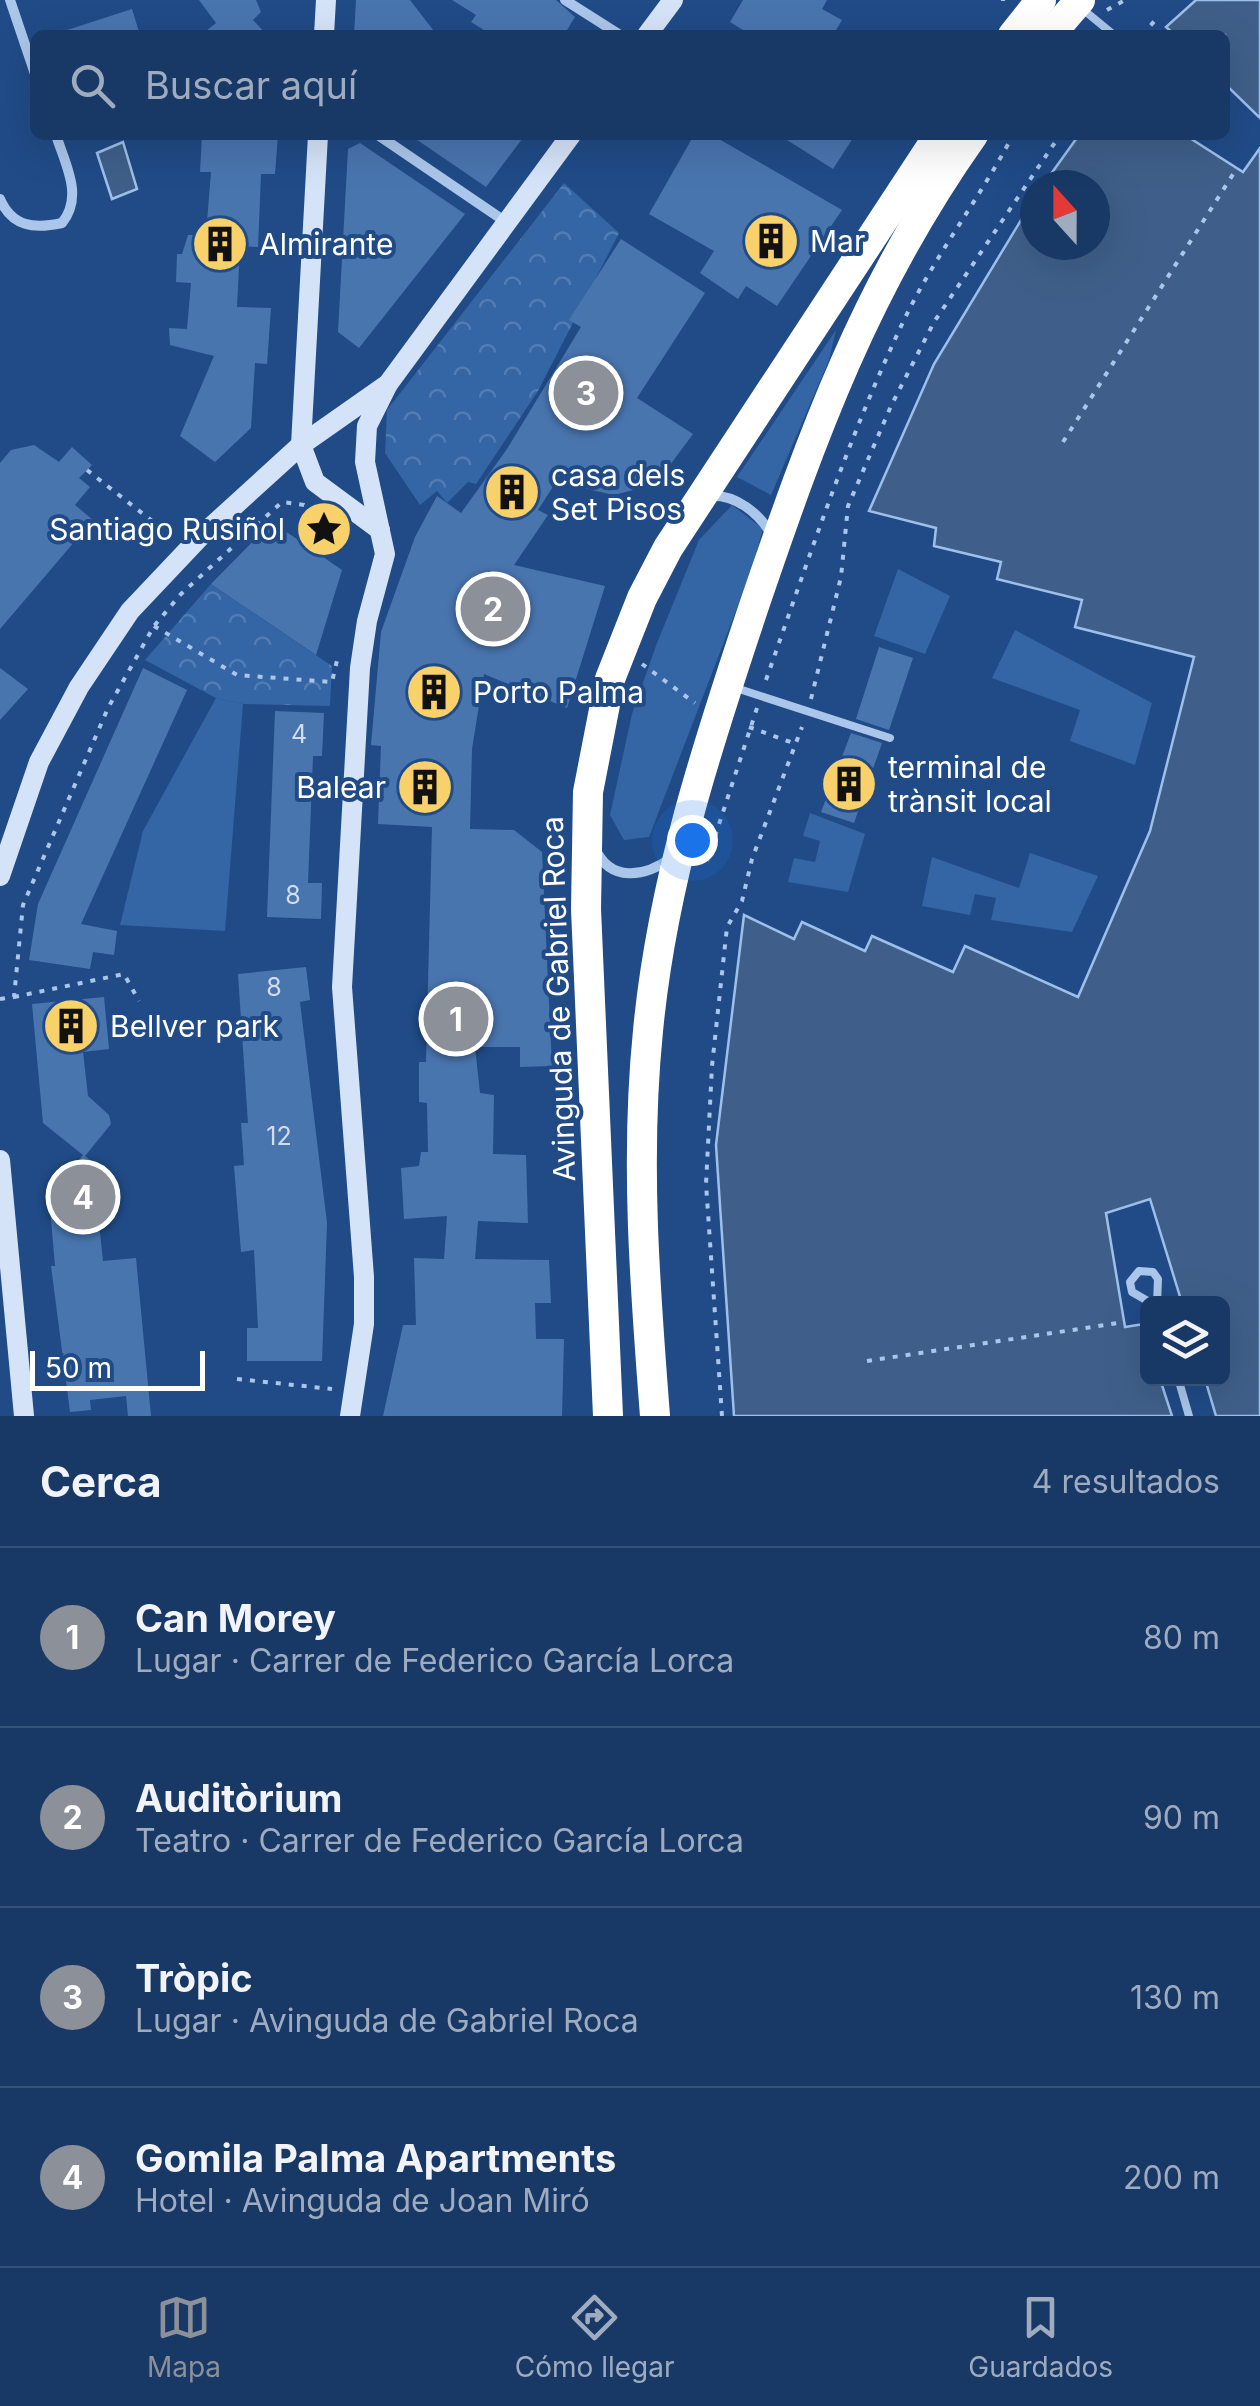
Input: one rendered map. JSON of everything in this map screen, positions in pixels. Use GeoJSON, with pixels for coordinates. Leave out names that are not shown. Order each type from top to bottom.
{"type":"FeatureCollection","features":[{"type":"Feature","properties":{"kind":"highway"},"geometry":{"type":"LineString","coordinates":[[1017,30],[1041,0]]}},
{"type":"Feature","properties":{"kind":"highway"},"geometry":{"type":"LineString","coordinates":[[1054,30],[1078,2]]}},
{"type":"Feature","properties":{"kind":"highway","name":"Avinguda de Gabriel Roca"},"geometry":{"type":"LineString","coordinates":[[608,1416],[586,824],[592,755],[610,679],[642,598],[697,500],[936,140]]}},
{"type":"Feature","properties":{"kind":"highway"},"geometry":{"type":"LineString","coordinates":[[655,1416],[644,1251],[642,1112],[654,979],[691,859],[727,686],[776,542],[858,327],[907,235],[970,140]]}},
{"type":"Feature","properties":{"kind":"street"},"geometry":{"type":"LineString","coordinates":[[10,0],[30,59]]}},
{"type":"Feature","properties":{"kind":"street"},"geometry":{"type":"LineString","coordinates":[[324,30],[326,0]]}},
{"type":"Feature","properties":{"kind":"street"},"geometry":{"type":"LineString","coordinates":[[565,0],[612,30]]}},
{"type":"Feature","properties":{"kind":"street"},"geometry":{"type":"LineString","coordinates":[[651,30],[674,0]]}},
{"type":"Feature","properties":{"kind":"street"},"geometry":{"type":"LineString","coordinates":[[0,199],[12,219],[24,225],[62,223],[74,190],[58,140]]}},
{"type":"Feature","properties":{"kind":"street"},"geometry":{"type":"LineString","coordinates":[[318,140],[300,446],[315,482],[380,530]]}},
{"type":"Feature","properties":{"kind":"street"},"geometry":{"type":"LineString","coordinates":[[385,140],[506,222]]}},
{"type":"Feature","properties":{"kind":"street"},"geometry":{"type":"LineString","coordinates":[[350,1416],[364,1277],[342,988],[360,668],[386,554],[365,462],[366,426],[388,384],[567,140]]}},
{"type":"Feature","properties":{"kind":"street"},"geometry":{"type":"LineString","coordinates":[[0,876],[24,798],[79,687],[130,611],[188,550],[300,446],[388,384]]}},
{"type":"Feature","properties":{"kind":"street"},"geometry":{"type":"LineString","coordinates":[[697,500],[724,496],[761,516],[776,542]]}},
{"type":"Feature","properties":{"kind":"street"},"geometry":{"type":"LineString","coordinates":[[586,824],[598,855],[611,870],[625,876],[691,859]]}},
{"type":"Feature","properties":{"kind":"street"},"geometry":{"type":"LineString","coordinates":[[0,1160],[24,1416]]}},
{"type":"Feature","properties":{"kind":"lane"},"geometry":{"type":"LineString","coordinates":[[1078,2],[1109,30]]}},
{"type":"Feature","properties":{"kind":"lane"},"geometry":{"type":"LineString","coordinates":[[727,686],[762,694],[890,738]]}},
{"type":"Feature","properties":{"kind":"lane"},"geometry":{"type":"LineString","coordinates":[[1139,1271],[1152,1272],[1158,1279],[1155,1304],[1132,1292],[1130,1282],[1139,1271]]}},
{"type":"Feature","properties":{"kind":"lane"},"geometry":{"type":"LineString","coordinates":[[1181,1386],[1190,1416]]}},
{"type":"Feature","properties":{"kind":"path"},"geometry":{"type":"LineString","coordinates":[[1146,30],[1159,16]]}},
{"type":"Feature","properties":{"kind":"path"},"geometry":{"type":"LineString","coordinates":[[691,859],[762,694],[826,504],[846,464],[874,387],[942,249],[1010,140]]}},
{"type":"Feature","properties":{"kind":"path"},"geometry":{"type":"LineString","coordinates":[[722,1416],[706,1184],[712,1066],[727,927],[742,901],[752,860],[808,709],[841,577],[848,506],[891,406],[934,322],[1057,140]]}},
{"type":"Feature","properties":{"kind":"path"},"geometry":{"type":"LineString","coordinates":[[1062,442],[1237,168]]}},
{"type":"Feature","properties":{"kind":"path"},"geometry":{"type":"LineString","coordinates":[[87,470],[188,550]]}},
{"type":"Feature","properties":{"kind":"path"},"geometry":{"type":"LineString","coordinates":[[14,997],[16,954],[29,891],[108,708],[154,626],[181,594],[282,502],[304,505],[320,514]]}},
{"type":"Feature","properties":{"kind":"path"},"geometry":{"type":"LineString","coordinates":[[154,626],[236,675],[332,682],[340,644]]}},
{"type":"Feature","properties":{"kind":"path"},"geometry":{"type":"LineString","coordinates":[[0,998],[124,974],[138,1001]]}},
{"type":"Feature","properties":{"kind":"path"},"geometry":{"type":"LineString","coordinates":[[868,1361],[1124,1322]]}},
{"type":"Feature","properties":{"kind":"path"},"geometry":{"type":"LineString","coordinates":[[237,1379],[354,1391]]}},
{"type":"Feature","properties":{"kind":"green space"},"geometry":{"type":"Polygon","coordinates":[[[564,183],[619,233],[538,391],[476,484],[468,482],[447,503],[437,491],[420,505],[385,453],[387,410],[564,183]]]}},
{"type":"Feature","properties":{"kind":"green space"},"geometry":{"type":"Polygon","coordinates":[[[836,330],[829,360],[771,495],[737,477],[836,330]]]}},
{"type":"Feature","properties":{"kind":"green space"},"geometry":{"type":"Polygon","coordinates":[[[732,505],[763,529],[750,574],[649,837],[624,840],[610,815],[632,714],[699,540],[732,505]]]}},
{"type":"Feature","properties":{"kind":"green space"},"geometry":{"type":"Polygon","coordinates":[[[898,569],[950,596],[925,654],[874,636],[898,569]]]}},
{"type":"Feature","properties":{"kind":"green space"},"geometry":{"type":"Polygon","coordinates":[[[211,584],[332,666],[330,706],[243,704],[216,698],[145,660],[211,584]]]}},
{"type":"Feature","properties":{"kind":"green space"},"geometry":{"type":"Polygon","coordinates":[[[1015,630],[1152,703],[1135,765],[1070,741],[1080,710],[992,678],[1015,630]]]}},
{"type":"Feature","properties":{"kind":"green space"},"geometry":{"type":"Polygon","coordinates":[[[216,698],[243,704],[225,931],[120,925],[143,831],[216,698]]]}},
{"type":"Feature","properties":{"kind":"green space"},"geometry":{"type":"Polygon","coordinates":[[[810,813],[865,834],[848,892],[788,882],[794,858],[815,862],[820,841],[803,836],[810,813]]]}},
{"type":"Feature","properties":{"kind":"green space"},"geometry":{"type":"Polygon","coordinates":[[[1030,853],[1098,876],[1072,932],[991,920],[996,898],[975,894],[970,915],[922,906],[932,857],[1019,888],[1030,853]]]}},
{"type":"Feature","properties":{"kind":"shaded area"},"geometry":{"type":"Polygon","coordinates":[[[1196,0],[1260,0],[1260,118],[1230,89],[1230,30],[1166,27],[1196,0]]]}},
{"type":"Feature","properties":{"kind":"shaded area"},"geometry":{"type":"Polygon","coordinates":[[[1075,140],[1193,140],[1243,172],[1260,148],[1260,1416],[1216,1416],[1207,1386],[1230,1386],[1230,1296],[1180,1296],[1150,1199],[1106,1213],[1125,1327],[1140,1325],[1140,1386],[1162,1386],[1172,1416],[734,1416],[716,1145],[744,915],[794,939],[802,922],[865,951],[872,936],[953,972],[965,946],[1078,997],[1150,831],[1194,657],[1075,627],[1082,600],[997,579],[1001,562],[934,546],[936,528],[869,511],[934,364],[1020,222],[1020,260],[1110,260],[1110,170],[1054,170],[1075,140]]]}},
{"type":"Feature","properties":{"kind":"shaded area"},"geometry":{"type":"Polygon","coordinates":[[[123,142],[137,189],[112,199],[97,153],[123,142]]]}},
{"type":"Feature","properties":{"kind":"building"},"geometry":{"type":"Polygon","coordinates":[[[199,0],[256,0],[261,12],[253,20],[262,30],[207,30],[216,23],[199,0]]]}},
{"type":"Feature","properties":{"kind":"building"},"geometry":{"type":"Polygon","coordinates":[[[356,0],[410,0],[433,30],[354,30],[356,0]]]}},
{"type":"Feature","properties":{"kind":"building"},"geometry":{"type":"Polygon","coordinates":[[[452,0],[556,0],[575,17],[567,30],[484,30],[471,22],[476,15],[452,0]]]}},
{"type":"Feature","properties":{"kind":"building"},"geometry":{"type":"Polygon","coordinates":[[[743,0],[827,0],[822,9],[842,20],[836,30],[743,30],[730,22],[743,0]]]}},
{"type":"Feature","properties":{"kind":"building"},"geometry":{"type":"Polygon","coordinates":[[[132,9],[138,30],[67,30],[132,9]]]}},
{"type":"Feature","properties":{"kind":"building"},"geometry":{"type":"Polygon","coordinates":[[[202,140],[278,140],[275,174],[261,174],[258,247],[240,246],[237,307],[271,308],[267,364],[255,363],[251,428],[215,462],[180,436],[214,356],[170,345],[169,328],[187,329],[191,283],[176,282],[177,254],[182,254],[188,235],[205,229],[207,222],[211,172],[200,172],[202,140]]]}},
{"type":"Feature","properties":{"kind":"building"},"geometry":{"type":"Polygon","coordinates":[[[417,140],[521,140],[486,187],[417,140]]]}},
{"type":"Feature","properties":{"kind":"building"},"geometry":{"type":"Polygon","coordinates":[[[691,140],[721,140],[842,210],[777,306],[746,286],[738,299],[700,273],[714,251],[649,214],[691,140]]]}},
{"type":"Feature","properties":{"kind":"building"},"geometry":{"type":"Polygon","coordinates":[[[787,140],[852,140],[833,169],[787,140]]]}},
{"type":"Feature","properties":{"kind":"building"},"geometry":{"type":"Polygon","coordinates":[[[360,143],[465,214],[359,348],[338,332],[348,149],[360,143]]]}},
{"type":"Feature","properties":{"kind":"building"},"geometry":{"type":"Polygon","coordinates":[[[621,239],[705,293],[637,398],[693,434],[670,465],[637,489],[614,495],[583,488],[561,474],[538,510],[548,515],[514,565],[605,586],[567,708],[484,674],[472,749],[470,829],[514,830],[542,852],[552,1066],[520,1067],[520,1047],[475,1047],[480,1093],[494,1095],[493,1154],[526,1155],[528,1223],[478,1221],[475,1259],[549,1260],[551,1303],[535,1303],[536,1339],[564,1339],[562,1416],[383,1416],[403,1325],[416,1325],[414,1258],[444,1259],[447,1216],[404,1219],[401,1168],[419,1166],[421,1152],[428,1152],[427,1103],[419,1102],[419,1062],[426,1062],[432,827],[378,824],[381,746],[371,745],[381,632],[415,537],[437,496],[461,513],[507,449],[581,327],[569,320],[621,239]]]}},
{"type":"Feature","properties":{"kind":"building"},"geometry":{"type":"Polygon","coordinates":[[[34,445],[59,462],[72,447],[92,465],[79,478],[90,487],[75,505],[93,520],[0,629],[0,463],[11,450],[34,445]]]}},
{"type":"Feature","properties":{"kind":"building"},"geometry":{"type":"Polygon","coordinates":[[[272,522],[342,570],[316,655],[211,584],[272,522]]]}},
{"type":"Feature","properties":{"kind":"building"},"geometry":{"type":"Polygon","coordinates":[[[879,647],[913,658],[889,730],[856,719],[879,647]]]}},
{"type":"Feature","properties":{"kind":"building"},"geometry":{"type":"Polygon","coordinates":[[[0,668],[28,689],[0,720],[0,668]]]}},
{"type":"Feature","properties":{"kind":"building"},"geometry":{"type":"Polygon","coordinates":[[[143,668],[187,690],[81,924],[117,931],[114,955],[93,952],[90,969],[29,960],[38,904],[143,668]]]}},
{"type":"Feature","properties":{"kind":"building"},"geometry":{"type":"Polygon","coordinates":[[[275,711],[324,713],[322,756],[313,756],[308,883],[322,883],[321,919],[267,917],[275,711]]]}},
{"type":"Feature","properties":{"kind":"building","name":"terminal de trànsit local"},"geometry":{"type":"Polygon","coordinates":[[[851,733],[882,743],[854,823],[821,812],[851,733]]]}},
{"type":"Feature","properties":{"kind":"building"},"geometry":{"type":"Polygon","coordinates":[[[306,967],[310,1000],[300,1002],[327,1223],[322,1361],[247,1361],[247,1328],[258,1328],[254,1250],[241,1252],[234,1166],[244,1165],[241,1123],[248,1123],[238,974],[306,967]]]}},
{"type":"Feature","properties":{"kind":"building"},"geometry":{"type":"Polygon","coordinates":[[[104,997],[109,1049],[83,1052],[88,1096],[109,1115],[111,1124],[85,1156],[115,1181],[116,1190],[98,1213],[103,1261],[136,1258],[151,1416],[128,1416],[126,1396],[90,1400],[91,1410],[70,1412],[51,1266],[55,1266],[49,1196],[83,1155],[43,1123],[32,1004],[104,997]]]}},
{"type":"Feature","properties":{"kind":"place","name":"Mar"},"geometry":{"type":"Point","coordinates":[771,241]}},
{"type":"Feature","properties":{"kind":"place","name":"Almirante"},"geometry":{"type":"Point","coordinates":[220,244]}},
{"type":"Feature","properties":{"kind":"place","name":"Tròpic"},"geometry":{"type":"Point","coordinates":[586,393]}},
{"type":"Feature","properties":{"kind":"place","name":"casa dels Set Pisos"},"geometry":{"type":"Point","coordinates":[512,492]}},
{"type":"Feature","properties":{"kind":"place","name":"Santiago Rusiñol"},"geometry":{"type":"Point","coordinates":[324,529]}},
{"type":"Feature","properties":{"kind":"place","name":"Auditòrium"},"geometry":{"type":"Point","coordinates":[493,609]}},
{"type":"Feature","properties":{"kind":"place","name":"Porto Palma"},"geometry":{"type":"Point","coordinates":[434,692]}},
{"type":"Feature","properties":{"kind":"place","name":"terminal de trànsit local"},"geometry":{"type":"Point","coordinates":[849,784]}},
{"type":"Feature","properties":{"kind":"place","name":"Balear"},"geometry":{"type":"Point","coordinates":[425,787]}},
{"type":"Feature","properties":{"kind":"place","name":"Can Morey"},"geometry":{"type":"Point","coordinates":[456,1019]}},
{"type":"Feature","properties":{"kind":"place","name":"Bellver park"},"geometry":{"type":"Point","coordinates":[71,1026]}},
{"type":"Feature","properties":{"kind":"place","name":"Gomila Palma Apartments"},"geometry":{"type":"Point","coordinates":[83,1197]}}]}
